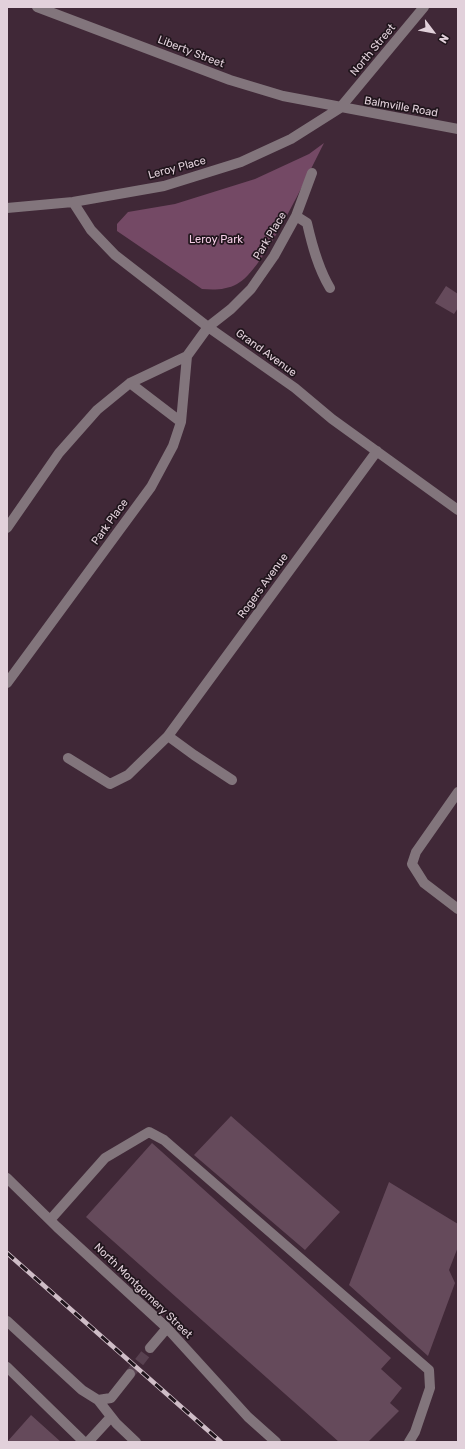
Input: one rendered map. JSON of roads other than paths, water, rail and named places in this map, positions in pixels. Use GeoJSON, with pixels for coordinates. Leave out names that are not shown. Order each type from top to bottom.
{"type":"FeatureCollection","features":[{"type":"Feature","properties":{"kind":"street","name":"Liberty Street"},"geometry":{"type":"LineString","coordinates":[[37,7],[230,80],[283,96],[340,108]]}},
{"type":"Feature","properties":{"kind":"street","name":"North Street"},"geometry":{"type":"LineString","coordinates":[[340,108],[424,7]]}},
{"type":"Feature","properties":{"kind":"street","name":"Balmville Road"},"geometry":{"type":"LineString","coordinates":[[340,108],[458,129]]}},
{"type":"Feature","properties":{"kind":"street","name":"Leroy Place"},"geometry":{"type":"LineString","coordinates":[[7,208],[73,202],[164,186],[241,162],[291,139],[340,108]]}},
{"type":"Feature","properties":{"kind":"street","name":"Park Place"},"geometry":{"type":"LineString","coordinates":[[7,528],[60,453],[97,410],[130,383],[187,356],[208,327],[231,309],[251,289],[274,256],[296,216],[312,173]]}},
{"type":"Feature","properties":{"kind":"street","name":"Grand Avenue"},"geometry":{"type":"LineString","coordinates":[[73,202],[91,230],[115,255],[208,327],[295,388],[332,419],[458,510]]}},
{"type":"Feature","properties":{"kind":"street"},"geometry":{"type":"LineString","coordinates":[[296,216],[307,223],[323,276],[330,288]]}},
{"type":"Feature","properties":{"kind":"street","name":"Park Place"},"geometry":{"type":"LineString","coordinates":[[7,683],[151,487],[173,446],[181,422],[187,356]]}},
{"type":"Feature","properties":{"kind":"street"},"geometry":{"type":"LineString","coordinates":[[130,383],[181,422]]}},
{"type":"Feature","properties":{"kind":"street","name":"Rogers Avenue"},"geometry":{"type":"LineString","coordinates":[[68,758],[110,784],[128,775],[168,736],[377,451]]}},
{"type":"Feature","properties":{"kind":"street"},"geometry":{"type":"LineString","coordinates":[[168,736],[194,756],[232,780]]}},
{"type":"Feature","properties":{"kind":"street"},"geometry":{"type":"LineString","coordinates":[[458,792],[416,852],[412,864],[424,883],[458,909]]}},
{"type":"Feature","properties":{"kind":"street"},"geometry":{"type":"LineString","coordinates":[[50,1220],[105,1158],[148,1132],[164,1140],[429,1370],[430,1388],[415,1432],[409,1442]]}},
{"type":"Feature","properties":{"kind":"street","name":"North Montgomery Street"},"geometry":{"type":"LineString","coordinates":[[7,1178],[50,1220],[167,1328],[248,1417],[276,1442]]}},
{"type":"Feature","properties":{"kind":"street"},"geometry":{"type":"LineString","coordinates":[[7,1321],[82,1390],[98,1400],[113,1420],[136,1442]]}},
{"type":"Feature","properties":{"kind":"street"},"geometry":{"type":"LineString","coordinates":[[150,1348],[167,1328]]}},
{"type":"Feature","properties":{"kind":"street"},"geometry":{"type":"LineString","coordinates":[[7,1367],[84,1442]]}},
{"type":"Feature","properties":{"kind":"street"},"geometry":{"type":"LineString","coordinates":[[98,1400],[110,1398],[130,1374]]}},
{"type":"Feature","properties":{"kind":"street"},"geometry":{"type":"LineString","coordinates":[[88,1442],[113,1420]]}},
{"type":"Feature","properties":{"kind":"tunnel"},"geometry":{"type":"LineString","coordinates":[[130,1374],[150,1348]]}},
{"type":"Feature","properties":{"kind":"railway"},"geometry":{"type":"LineString","coordinates":[[7,1253],[221,1442]]}},
{"type":"Feature","properties":{"kind":"park label","name":"Leroy Park"},"geometry":{"type":"Point","coordinates":[216,240]}}]}
